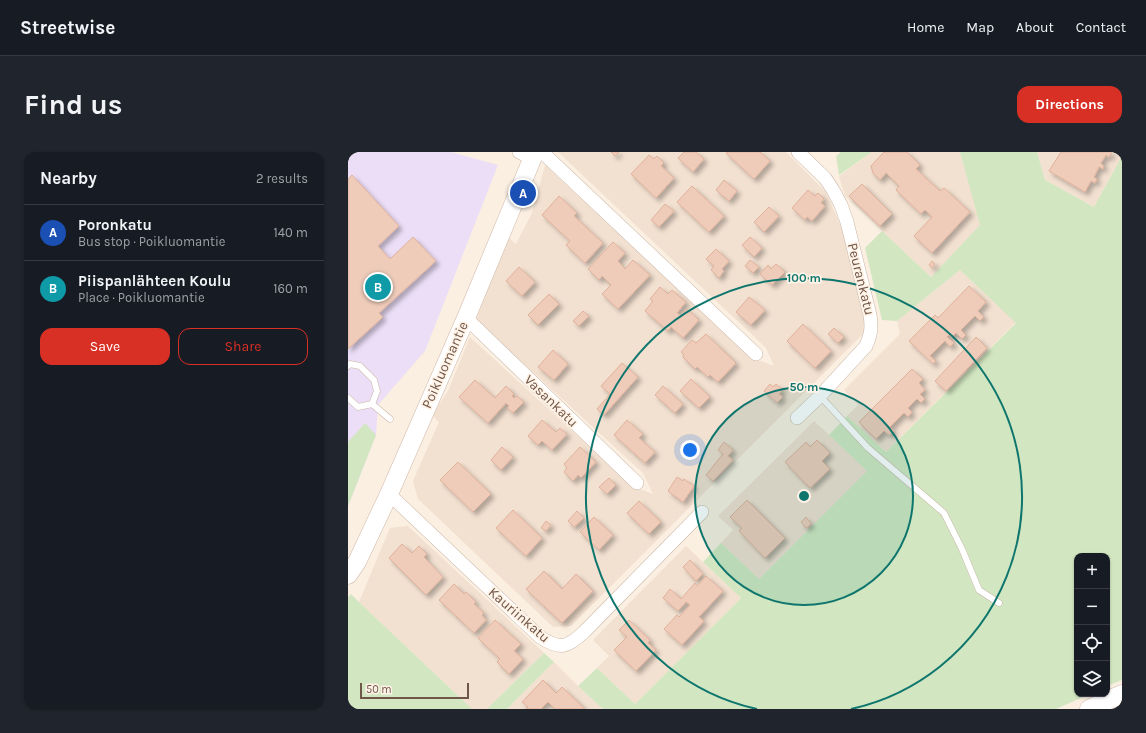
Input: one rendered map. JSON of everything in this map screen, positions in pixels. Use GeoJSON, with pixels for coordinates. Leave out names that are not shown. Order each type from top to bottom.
{"type":"FeatureCollection","features":[{"type":"Feature","properties":{"kind":"street","name":"Peurankatu"},"geometry":{"type":"LineString","coordinates":[[797,418],[820,396],[866,346],[870,337],[872,326],[847,222],[841,205],[825,178],[798,152]]}},
{"type":"Feature","properties":{"kind":"street","name":"Poikluomantie"},"geometry":{"type":"LineString","coordinates":[[348,575],[360,555],[389,494],[466,318],[532,154]]}},
{"type":"Feature","properties":{"kind":"street"},"geometry":{"type":"LineString","coordinates":[[532,154],[756,354]]}},
{"type":"Feature","properties":{"kind":"street","name":"Vasankatu"},"geometry":{"type":"LineString","coordinates":[[466,318],[637,483]]}},
{"type":"Feature","properties":{"kind":"street","name":"Kauriinkatu"},"geometry":{"type":"LineString","coordinates":[[389,494],[540,637],[550,644],[563,646],[575,641],[702,512]]}},
{"type":"Feature","properties":{"kind":"street"},"geometry":{"type":"LineString","coordinates":[[1089,709],[1122,694]]}},
{"type":"Feature","properties":{"kind":"lane"},"geometry":{"type":"LineString","coordinates":[[348,366],[350,364],[360,366],[374,380],[377,391],[372,404]]}},
{"type":"Feature","properties":{"kind":"lane"},"geometry":{"type":"LineString","coordinates":[[820,396],[868,448],[944,513],[980,590],[999,602]]}},
{"type":"Feature","properties":{"kind":"lane"},"geometry":{"type":"LineString","coordinates":[[348,398],[358,407],[372,404],[390,418]]}},
{"type":"Feature","properties":{"kind":"shaded area"},"geometry":{"type":"Polygon","coordinates":[[[348,152],[451,152],[498,165],[425,351],[378,405],[376,435],[348,506],[348,152]]]}},
{"type":"Feature","properties":{"kind":"shaded area"},"geometry":{"type":"Polygon","coordinates":[[[558,152],[786,152],[826,192],[853,258],[866,331],[571,626],[553,627],[418,499],[413,481],[439,422],[432,415],[448,391],[470,337],[632,486],[653,494],[643,473],[476,320],[508,237],[516,244],[532,213],[545,165],[750,357],[774,366],[766,348],[558,152]]]}},
{"type":"Feature","properties":{"kind":"shaded area"},"geometry":{"type":"Polygon","coordinates":[[[872,152],[960,152],[981,225],[931,277],[845,196],[839,176],[872,152]]]}},
{"type":"Feature","properties":{"kind":"shaded area"},"geometry":{"type":"Polygon","coordinates":[[[1037,152],[1122,152],[1122,156],[1094,207],[1045,180],[1037,152]]]}},
{"type":"Feature","properties":{"kind":"shaded area"},"geometry":{"type":"Polygon","coordinates":[[[960,270],[1016,322],[886,452],[847,416],[858,405],[844,390],[900,334],[897,321],[960,270]]]}},
{"type":"Feature","properties":{"kind":"shaded area"},"geometry":{"type":"Polygon","coordinates":[[[814,421],[868,471],[759,579],[721,543],[733,530],[718,516],[814,421]]]}},
{"type":"Feature","properties":{"kind":"shaded area"},"geometry":{"type":"Polygon","coordinates":[[[408,526],[544,653],[487,709],[472,709],[359,602],[390,528],[408,526]]]}},
{"type":"Feature","properties":{"kind":"shaded area"},"geometry":{"type":"Polygon","coordinates":[[[686,546],[741,598],[635,704],[597,668],[609,656],[593,640],[686,546]]]}},
{"type":"Feature","properties":{"kind":"shaded area"},"geometry":{"type":"Polygon","coordinates":[[[554,662],[578,686],[603,709],[507,709],[554,662]]]}},
{"type":"Feature","properties":{"kind":"green space"},"geometry":{"type":"Polygon","coordinates":[[[841,152],[872,152],[839,175],[836,156],[841,152]]]}},
{"type":"Feature","properties":{"kind":"green space"},"geometry":{"type":"Polygon","coordinates":[[[960,152],[1037,152],[1045,180],[1094,207],[1122,156],[1122,680],[1110,685],[1110,553],[1074,553],[1074,697],[1083,697],[1056,709],[603,709],[578,686],[597,668],[635,704],[741,598],[703,562],[721,543],[759,579],[867,471],[829,435],[847,416],[886,452],[1016,323],[960,270],[897,321],[882,320],[865,248],[882,231],[931,277],[980,225],[960,152]]]}},
{"type":"Feature","properties":{"kind":"green space"},"geometry":{"type":"Polygon","coordinates":[[[365,423],[376,435],[348,506],[348,442],[365,423]]]}},
{"type":"Feature","properties":{"kind":"green space"},"geometry":{"type":"Polygon","coordinates":[[[351,594],[472,709],[348,709],[348,597],[351,594]]]}},
{"type":"Feature","properties":{"kind":"green space"},"geometry":{"type":"Polygon","coordinates":[[[544,653],[554,662],[507,709],[487,709],[544,653]]]}},
{"type":"Feature","properties":{"kind":"building"},"geometry":{"type":"Polygon","coordinates":[[[611,152],[619,152],[615,156],[611,152]]]}},
{"type":"Feature","properties":{"kind":"building"},"geometry":{"type":"Polygon","coordinates":[[[684,152],[696,152],[704,159],[693,172],[678,158],[684,152]]]}},
{"type":"Feature","properties":{"kind":"building"},"geometry":{"type":"Polygon","coordinates":[[[760,152],[770,161],[754,179],[726,153],[760,152]]]}},
{"type":"Feature","properties":{"kind":"building"},"geometry":{"type":"Polygon","coordinates":[[[884,152],[907,152],[920,165],[916,169],[940,191],[944,188],[970,212],[932,253],[914,236],[932,217],[925,210],[921,214],[896,190],[899,186],[886,173],[880,180],[873,173],[871,166],[884,152]]]}},
{"type":"Feature","properties":{"kind":"building"},"geometry":{"type":"Polygon","coordinates":[[[1061,152],[1112,152],[1109,157],[1106,155],[1101,163],[1104,166],[1103,169],[1099,167],[1094,177],[1097,179],[1095,183],[1091,181],[1085,192],[1049,171],[1061,152]]]}},
{"type":"Feature","properties":{"kind":"building"},"geometry":{"type":"Polygon","coordinates":[[[649,155],[654,159],[657,156],[664,163],[661,166],[674,178],[656,198],[631,174],[649,155]]]}},
{"type":"Feature","properties":{"kind":"building"},"geometry":{"type":"Polygon","coordinates":[[[352,175],[399,226],[378,246],[390,259],[413,237],[436,261],[379,313],[383,317],[348,349],[348,179],[352,175]]]}},
{"type":"Feature","properties":{"kind":"building"},"geometry":{"type":"Polygon","coordinates":[[[724,180],[737,191],[729,201],[716,190],[724,180]]]}},
{"type":"Feature","properties":{"kind":"building"},"geometry":{"type":"Polygon","coordinates":[[[862,184],[892,214],[880,226],[849,196],[862,184]]]}},
{"type":"Feature","properties":{"kind":"building"},"geometry":{"type":"Polygon","coordinates":[[[692,186],[724,216],[709,232],[677,202],[692,186]]]}},
{"type":"Feature","properties":{"kind":"building"},"geometry":{"type":"Polygon","coordinates":[[[808,190],[815,196],[818,193],[824,199],[821,203],[825,206],[812,221],[807,217],[805,220],[792,208],[808,190]]]}},
{"type":"Feature","properties":{"kind":"building"},"geometry":{"type":"Polygon","coordinates":[[[559,196],[577,213],[574,216],[603,243],[585,263],[566,245],[570,241],[542,215],[559,196]]]}},
{"type":"Feature","properties":{"kind":"building"},"geometry":{"type":"Polygon","coordinates":[[[665,204],[674,211],[659,227],[651,220],[665,204]]]}},
{"type":"Feature","properties":{"kind":"building"},"geometry":{"type":"Polygon","coordinates":[[[769,207],[779,216],[764,232],[754,222],[769,207]]]}},
{"type":"Feature","properties":{"kind":"building"},"geometry":{"type":"Polygon","coordinates":[[[750,237],[762,248],[754,257],[742,245],[750,237]]]}},
{"type":"Feature","properties":{"kind":"building"},"geometry":{"type":"Polygon","coordinates":[[[613,242],[625,253],[618,261],[625,269],[633,260],[650,275],[618,309],[602,294],[611,285],[602,276],[599,280],[588,269],[613,242]]]}},
{"type":"Feature","properties":{"kind":"building"},"geometry":{"type":"Polygon","coordinates":[[[716,249],[729,261],[722,269],[724,271],[719,278],[711,270],[714,266],[706,259],[716,249]]]}},
{"type":"Feature","properties":{"kind":"building"},"geometry":{"type":"Polygon","coordinates":[[[750,260],[759,267],[753,273],[745,266],[750,260]]]}},
{"type":"Feature","properties":{"kind":"building"},"geometry":{"type":"Polygon","coordinates":[[[932,261],[935,264],[932,268],[929,265],[932,261]]]}},
{"type":"Feature","properties":{"kind":"building"},"geometry":{"type":"Polygon","coordinates":[[[776,264],[785,272],[772,285],[760,274],[768,265],[771,269],[776,264]]]}},
{"type":"Feature","properties":{"kind":"building"},"geometry":{"type":"Polygon","coordinates":[[[519,267],[535,282],[522,296],[506,281],[519,267]]]}},
{"type":"Feature","properties":{"kind":"building"},"geometry":{"type":"Polygon","coordinates":[[[969,286],[986,302],[978,311],[984,317],[980,321],[975,316],[961,330],[966,335],[962,339],[956,333],[952,337],[949,335],[947,337],[954,343],[950,347],[945,341],[930,356],[936,361],[933,364],[909,341],[935,315],[938,318],[969,286]]]}},
{"type":"Feature","properties":{"kind":"building"},"geometry":{"type":"Polygon","coordinates":[[[660,287],[668,294],[672,290],[686,302],[677,313],[681,316],[687,309],[699,320],[683,338],[671,327],[668,331],[645,311],[653,301],[650,299],[660,287]]]}},
{"type":"Feature","properties":{"kind":"building"},"geometry":{"type":"Polygon","coordinates":[[[549,294],[559,304],[538,325],[528,315],[549,294]]]}},
{"type":"Feature","properties":{"kind":"building"},"geometry":{"type":"Polygon","coordinates":[[[749,297],[765,310],[751,325],[736,312],[749,297]]]}},
{"type":"Feature","properties":{"kind":"building"},"geometry":{"type":"Polygon","coordinates":[[[583,311],[589,316],[579,326],[573,321],[583,311]]]}},
{"type":"Feature","properties":{"kind":"building"},"geometry":{"type":"Polygon","coordinates":[[[803,324],[831,351],[815,368],[787,341],[803,324]]]}},
{"type":"Feature","properties":{"kind":"building"},"geometry":{"type":"Polygon","coordinates":[[[834,328],[844,337],[838,343],[828,334],[834,328]]]}},
{"type":"Feature","properties":{"kind":"building"},"geometry":{"type":"Polygon","coordinates":[[[706,334],[736,363],[718,382],[710,375],[708,377],[697,367],[695,369],[683,357],[684,355],[681,352],[692,340],[696,343],[706,334]]]}},
{"type":"Feature","properties":{"kind":"building"},"geometry":{"type":"Polygon","coordinates":[[[976,337],[987,348],[946,391],[935,381],[976,337]]]}},
{"type":"Feature","properties":{"kind":"building"},"geometry":{"type":"Polygon","coordinates":[[[553,350],[568,364],[554,380],[538,367],[553,350]]]}},
{"type":"Feature","properties":{"kind":"building"},"geometry":{"type":"Polygon","coordinates":[[[622,363],[638,377],[604,415],[597,409],[610,394],[601,386],[622,363]]]}},
{"type":"Feature","properties":{"kind":"building"},"geometry":{"type":"Polygon","coordinates":[[[912,369],[923,379],[919,383],[925,390],[920,394],[925,399],[921,403],[917,399],[908,408],[912,412],[908,417],[904,413],[890,427],[894,431],[889,435],[884,431],[876,439],[859,422],[912,369]]]}},
{"type":"Feature","properties":{"kind":"building"},"geometry":{"type":"Polygon","coordinates":[[[691,379],[710,397],[699,408],[680,391],[691,379]]]}},
{"type":"Feature","properties":{"kind":"building"},"geometry":{"type":"Polygon","coordinates":[[[475,380],[495,398],[506,386],[514,394],[512,396],[514,398],[517,396],[524,402],[513,413],[507,408],[509,406],[506,403],[488,423],[459,397],[475,380]]]}},
{"type":"Feature","properties":{"kind":"building"},"geometry":{"type":"Polygon","coordinates":[[[770,384],[773,387],[776,384],[783,390],[779,394],[783,397],[777,403],[764,391],[770,384]]]}},
{"type":"Feature","properties":{"kind":"building"},"geometry":{"type":"Polygon","coordinates":[[[663,386],[683,404],[675,413],[655,395],[663,386]]]}},
{"type":"Feature","properties":{"kind":"building"},"geometry":{"type":"Polygon","coordinates":[[[542,420],[556,432],[560,428],[567,434],[552,450],[542,441],[538,445],[528,436],[542,420]]]}},
{"type":"Feature","properties":{"kind":"building"},"geometry":{"type":"Polygon","coordinates":[[[627,420],[643,434],[639,438],[655,452],[645,463],[614,435],[627,420]]]}},
{"type":"Feature","properties":{"kind":"building"},"geometry":{"type":"Polygon","coordinates":[[[817,440],[830,453],[822,461],[830,469],[810,488],[785,462],[806,442],[810,447],[817,440]]]}},
{"type":"Feature","properties":{"kind":"building"},"geometry":{"type":"Polygon","coordinates":[[[724,442],[733,450],[728,456],[733,460],[713,481],[706,475],[723,454],[718,450],[724,442]]]}},
{"type":"Feature","properties":{"kind":"building"},"geometry":{"type":"Polygon","coordinates":[[[502,447],[513,457],[501,470],[491,460],[502,447]]]}},
{"type":"Feature","properties":{"kind":"building"},"geometry":{"type":"Polygon","coordinates":[[[580,447],[596,462],[581,478],[578,475],[573,481],[564,472],[567,468],[564,464],[580,447]]]}},
{"type":"Feature","properties":{"kind":"building"},"geometry":{"type":"Polygon","coordinates":[[[458,462],[491,494],[473,512],[440,480],[458,462]]]}},
{"type":"Feature","properties":{"kind":"building"},"geometry":{"type":"Polygon","coordinates":[[[677,477],[683,481],[684,479],[694,486],[683,502],[668,491],[677,477]]]}},
{"type":"Feature","properties":{"kind":"building"},"geometry":{"type":"Polygon","coordinates":[[[609,478],[616,485],[607,494],[599,487],[609,478]]]}},
{"type":"Feature","properties":{"kind":"building"},"geometry":{"type":"Polygon","coordinates":[[[747,500],[785,538],[765,558],[739,531],[742,528],[730,517],[747,500]]]}},
{"type":"Feature","properties":{"kind":"building"},"geometry":{"type":"Polygon","coordinates":[[[639,501],[661,522],[649,534],[627,513],[639,501]]]}},
{"type":"Feature","properties":{"kind":"building"},"geometry":{"type":"Polygon","coordinates":[[[513,510],[542,538],[526,556],[496,528],[513,510]]]}},
{"type":"Feature","properties":{"kind":"building"},"geometry":{"type":"Polygon","coordinates":[[[577,511],[584,518],[574,527],[568,521],[577,511]]]}},
{"type":"Feature","properties":{"kind":"building"},"geometry":{"type":"Polygon","coordinates":[[[594,517],[613,535],[599,550],[580,532],[594,517]]]}},
{"type":"Feature","properties":{"kind":"building"},"geometry":{"type":"Polygon","coordinates":[[[806,517],[811,524],[806,528],[801,522],[806,517]]]}},
{"type":"Feature","properties":{"kind":"building"},"geometry":{"type":"Polygon","coordinates":[[[546,521],[551,525],[546,531],[541,528],[546,521]]]}},
{"type":"Feature","properties":{"kind":"building"},"geometry":{"type":"Polygon","coordinates":[[[402,544],[412,553],[419,546],[427,554],[424,557],[443,577],[426,595],[389,558],[402,544]]]}},
{"type":"Feature","properties":{"kind":"building"},"geometry":{"type":"Polygon","coordinates":[[[690,560],[703,574],[696,581],[683,567],[690,560]]]}},
{"type":"Feature","properties":{"kind":"building"},"geometry":{"type":"Polygon","coordinates":[[[544,571],[562,589],[576,574],[593,591],[562,623],[526,589],[544,571]]]}},
{"type":"Feature","properties":{"kind":"building"},"geometry":{"type":"Polygon","coordinates":[[[706,576],[723,591],[699,617],[704,621],[682,645],[664,629],[677,615],[679,617],[690,605],[686,602],[678,611],[663,598],[670,589],[681,599],[695,583],[697,586],[706,576]]]}},
{"type":"Feature","properties":{"kind":"building"},"geometry":{"type":"Polygon","coordinates":[[[454,584],[464,594],[466,592],[476,602],[474,604],[484,613],[482,615],[486,620],[474,633],[439,600],[454,584]]]}},
{"type":"Feature","properties":{"kind":"building"},"geometry":{"type":"Polygon","coordinates":[[[495,620],[521,644],[514,651],[523,659],[509,674],[497,662],[500,659],[478,638],[495,620]]]}},
{"type":"Feature","properties":{"kind":"building"},"geometry":{"type":"Polygon","coordinates":[[[629,620],[650,640],[648,643],[656,650],[636,671],[614,650],[627,637],[619,630],[629,620]]]}},
{"type":"Feature","properties":{"kind":"building"},"geometry":{"type":"Polygon","coordinates":[[[543,680],[556,693],[562,687],[585,709],[555,709],[548,702],[541,709],[526,709],[528,707],[522,702],[543,680]]]}},
{"type":"Feature","properties":{"kind":"place","name":"Poronkatu"},"geometry":{"type":"Point","coordinates":[523,193]}},
{"type":"Feature","properties":{"kind":"place","name":"Piispanlähteen Koulu"},"geometry":{"type":"Point","coordinates":[378,287]}}]}
